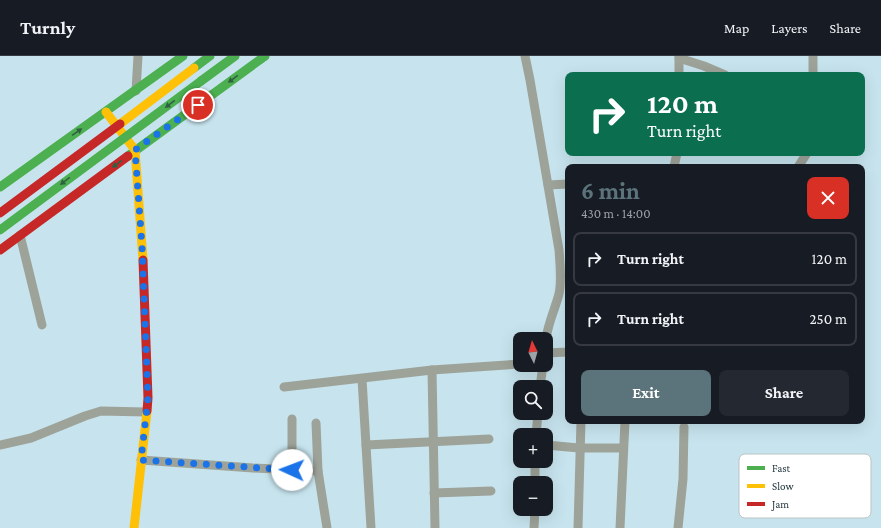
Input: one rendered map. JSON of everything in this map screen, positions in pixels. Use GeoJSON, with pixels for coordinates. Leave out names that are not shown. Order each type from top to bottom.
{"type":"FeatureCollection","features":[{"type":"Feature","properties":{"kind":"main road"},"geometry":{"type":"LineString","coordinates":[[0,187],[184,56]]}},
{"type":"Feature","properties":{"kind":"main road"},"geometry":{"type":"LineString","coordinates":[[0,212],[210,56]]}},
{"type":"Feature","properties":{"kind":"main road"},"geometry":{"type":"LineString","coordinates":[[0,230],[234,56]]}},
{"type":"Feature","properties":{"kind":"main road"},"geometry":{"type":"LineString","coordinates":[[0,250],[265,56]]}},
{"type":"Feature","properties":{"kind":"main road"},"geometry":{"type":"LineString","coordinates":[[106,112],[135,150],[142,246],[148,398],[134,528]]}},
{"type":"Feature","properties":{"kind":"street"},"geometry":{"type":"LineString","coordinates":[[136,91],[138,56]]}},
{"type":"Feature","properties":{"kind":"street"},"geometry":{"type":"LineString","coordinates":[[525,56],[559,250],[559,293],[547,332]]}},
{"type":"Feature","properties":{"kind":"street"},"geometry":{"type":"LineString","coordinates":[[813,56],[813,72]]}},
{"type":"Feature","properties":{"kind":"street"},"geometry":{"type":"LineString","coordinates":[[679,72],[679,57],[718,72]]}},
{"type":"Feature","properties":{"kind":"street"},"geometry":{"type":"LineString","coordinates":[[548,184],[565,184]]}},
{"type":"Feature","properties":{"kind":"street"},"geometry":{"type":"LineString","coordinates":[[20,235],[42,325]]}},
{"type":"Feature","properties":{"kind":"street"},"geometry":{"type":"LineString","coordinates":[[553,353],[565,352]]}},
{"type":"Feature","properties":{"kind":"street"},"geometry":{"type":"LineString","coordinates":[[284,388],[432,370],[513,364]]}},
{"type":"Feature","properties":{"kind":"street"},"geometry":{"type":"LineString","coordinates":[[432,370],[435,528]]}},
{"type":"Feature","properties":{"kind":"street"},"geometry":{"type":"LineString","coordinates":[[362,379],[371,528]]}},
{"type":"Feature","properties":{"kind":"street"},"geometry":{"type":"LineString","coordinates":[[0,445],[31,438],[101,411],[146,412]]}},
{"type":"Feature","properties":{"kind":"street"},"geometry":{"type":"LineString","coordinates":[[292,419],[292,470]]}},
{"type":"Feature","properties":{"kind":"street"},"geometry":{"type":"LineString","coordinates":[[316,423],[318,471],[327,528]]}},
{"type":"Feature","properties":{"kind":"street"},"geometry":{"type":"LineString","coordinates":[[578,528],[581,424]]}},
{"type":"Feature","properties":{"kind":"street"},"geometry":{"type":"LineString","coordinates":[[620,528],[625,424]]}},
{"type":"Feature","properties":{"kind":"street"},"geometry":{"type":"LineString","coordinates":[[678,528],[683,479],[684,427]]}},
{"type":"Feature","properties":{"kind":"street"},"geometry":{"type":"LineString","coordinates":[[366,445],[489,439]]}},
{"type":"Feature","properties":{"kind":"street"},"geometry":{"type":"LineString","coordinates":[[553,446],[579,448],[623,448]]}},
{"type":"Feature","properties":{"kind":"street"},"geometry":{"type":"LineString","coordinates":[[141,460],[318,471]]}},
{"type":"Feature","properties":{"kind":"street"},"geometry":{"type":"LineString","coordinates":[[434,493],[491,491]]}},
{"type":"Feature","properties":{"kind":"street"},"geometry":{"type":"LineString","coordinates":[[534,528],[535,516]]}},
{"type":"Feature","properties":{"kind":"traffic: fast"},"geometry":{"type":"LineString","coordinates":[[0,187],[183,56]]}},
{"type":"Feature","properties":{"kind":"traffic: fast"},"geometry":{"type":"LineString","coordinates":[[194,68],[210,56]]}},
{"type":"Feature","properties":{"kind":"traffic: fast"},"geometry":{"type":"LineString","coordinates":[[201,81],[235,56]]}},
{"type":"Feature","properties":{"kind":"traffic: fast"},"geometry":{"type":"LineString","coordinates":[[128,156],[265,56]]}},
{"type":"Feature","properties":{"kind":"traffic: fast"},"geometry":{"type":"LineString","coordinates":[[0,230],[201,81]]}},
{"type":"Feature","properties":{"kind":"traffic: slow"},"geometry":{"type":"LineString","coordinates":[[120,124],[194,68]]}},
{"type":"Feature","properties":{"kind":"traffic: slow"},"geometry":{"type":"LineString","coordinates":[[106,112],[135,150],[143,260]]}},
{"type":"Feature","properties":{"kind":"traffic: slow"},"geometry":{"type":"LineString","coordinates":[[134,528],[147,411]]}},
{"type":"Feature","properties":{"kind":"traffic: jam"},"geometry":{"type":"LineString","coordinates":[[0,213],[120,124]]}},
{"type":"Feature","properties":{"kind":"traffic: jam"},"geometry":{"type":"LineString","coordinates":[[0,250],[128,156]]}},
{"type":"Feature","properties":{"kind":"traffic: jam"},"geometry":{"type":"LineString","coordinates":[[143,260],[148,398],[147,411]]}},
{"type":"Feature","properties":{"kind":"route"},"geometry":{"type":"LineString","coordinates":[[198,105],[135,150],[137,194],[142,246],[148,398],[141,460],[292,470]]}}]}
